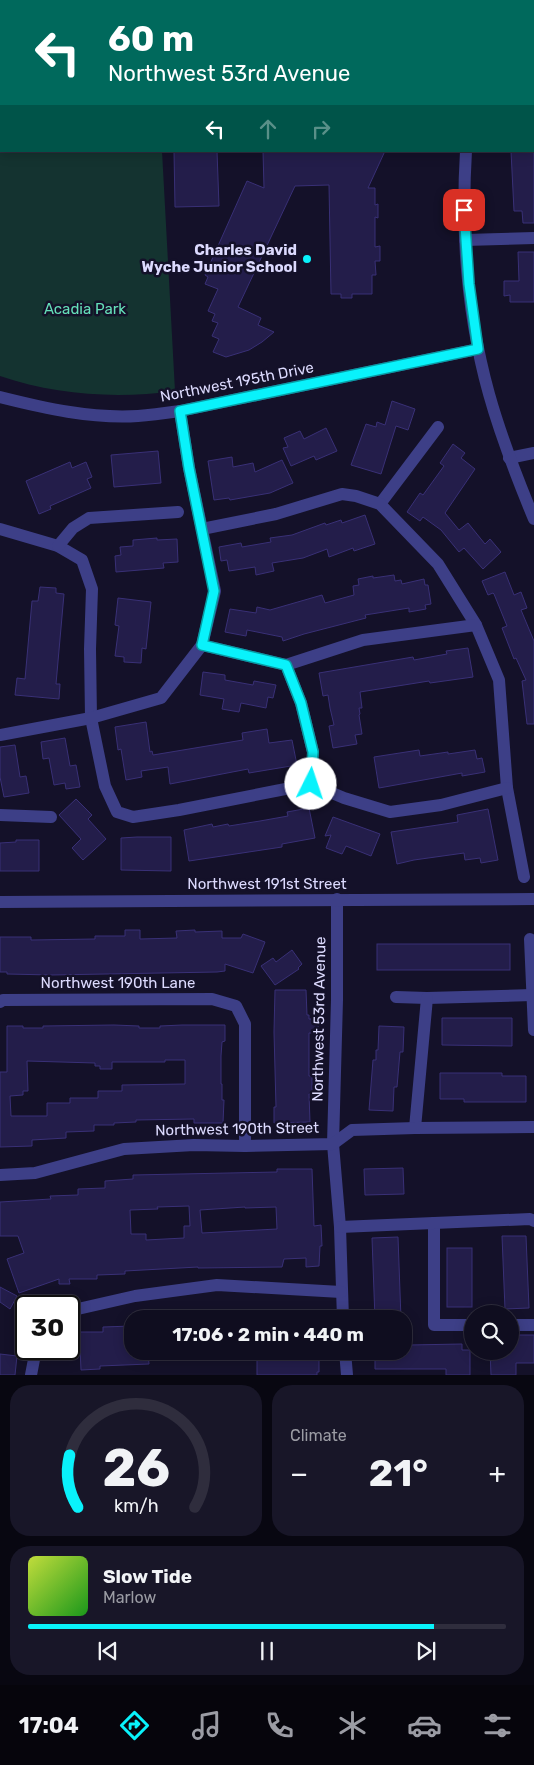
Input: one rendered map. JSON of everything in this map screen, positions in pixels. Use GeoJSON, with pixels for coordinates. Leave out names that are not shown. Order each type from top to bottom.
{"type":"FeatureCollection","features":[{"type":"Feature","properties":{"kind":"street"},"geometry":{"type":"LineString","coordinates":[[466,152],[463,195],[465,240],[478,349],[489,394],[509,458],[534,519]]}},
{"type":"Feature","properties":{"kind":"street"},"geometry":{"type":"LineString","coordinates":[[465,240],[534,238]]}},
{"type":"Feature","properties":{"kind":"street","name":"Northwest 195th Drive"},"geometry":{"type":"LineString","coordinates":[[0,397],[48,409],[136,416],[180,411],[478,349]]}},
{"type":"Feature","properties":{"kind":"street"},"geometry":{"type":"LineString","coordinates":[[0,735],[91,718],[162,698],[202,645],[214,591],[189,468],[180,411]]}},
{"type":"Feature","properties":{"kind":"street"},"geometry":{"type":"LineString","coordinates":[[380,504],[438,427]]}},
{"type":"Feature","properties":{"kind":"street"},"geometry":{"type":"LineString","coordinates":[[509,458],[534,453]]}},
{"type":"Feature","properties":{"kind":"street"},"geometry":{"type":"LineString","coordinates":[[202,529],[276,514],[342,494],[356,496],[380,504],[438,564],[476,624],[499,680],[507,788],[524,877]]}},
{"type":"Feature","properties":{"kind":"street"},"geometry":{"type":"LineString","coordinates":[[58,546],[73,528],[89,518],[178,512]]}},
{"type":"Feature","properties":{"kind":"street"},"geometry":{"type":"LineString","coordinates":[[0,529],[58,546],[82,560],[92,589],[90,649],[91,718],[105,786],[117,812],[133,817],[179,810],[311,784],[344,798],[390,812],[441,805],[507,788]]}},
{"type":"Feature","properties":{"kind":"street"},"geometry":{"type":"LineString","coordinates":[[202,645],[286,665],[363,640],[476,624]]}},
{"type":"Feature","properties":{"kind":"street"},"geometry":{"type":"LineString","coordinates":[[286,665],[301,703],[313,752],[311,784]]}},
{"type":"Feature","properties":{"kind":"street"},"geometry":{"type":"LineString","coordinates":[[0,815],[51,817]]}},
{"type":"Feature","properties":{"kind":"street","name":"Northwest 53rd Avenue"},"geometry":{"type":"LineString","coordinates":[[337,899],[338,1000],[333,1144],[340,1227],[342,1310]]}},
{"type":"Feature","properties":{"kind":"street","name":"Northwest 191st Street"},"geometry":{"type":"LineString","coordinates":[[0,902],[534,899]]}},
{"type":"Feature","properties":{"kind":"street"},"geometry":{"type":"LineString","coordinates":[[530,939],[534,1030]]}},
{"type":"Feature","properties":{"kind":"street"},"geometry":{"type":"LineString","coordinates":[[396,997],[427,998],[532,994]]}},
{"type":"Feature","properties":{"kind":"street"},"geometry":{"type":"LineString","coordinates":[[415,1128],[427,998]]}},
{"type":"Feature","properties":{"kind":"street","name":"Northwest 190th Lane"},"geometry":{"type":"LineString","coordinates":[[0,1002],[4,1000],[212,999],[236,1006],[245,1024],[245,1146]]}},
{"type":"Feature","properties":{"kind":"street","name":"Northwest 190th Street"},"geometry":{"type":"LineString","coordinates":[[0,1175],[35,1172],[124,1149],[194,1145],[333,1144],[352,1130],[534,1127]]}},
{"type":"Feature","properties":{"kind":"street"},"geometry":{"type":"LineString","coordinates":[[340,1227],[530,1219],[534,1221]]}},
{"type":"Feature","properties":{"kind":"street"},"geometry":{"type":"LineString","coordinates":[[434,1223],[434,1325],[464,1325]]}},
{"type":"Feature","properties":{"kind":"street"},"geometry":{"type":"LineString","coordinates":[[80,1308],[135,1296],[217,1285],[341,1292]]}},
{"type":"Feature","properties":{"kind":"street"},"geometry":{"type":"LineString","coordinates":[[519,1325],[534,1325]]}},
{"type":"Feature","properties":{"kind":"street"},"geometry":{"type":"LineString","coordinates":[[32,1375],[34,1360]]}},
{"type":"Feature","properties":{"kind":"street"},"geometry":{"type":"LineString","coordinates":[[346,1360],[347,1375]]}},
{"type":"Feature","properties":{"kind":"green space","name":"Acadia Park"},"geometry":{"type":"Polygon","coordinates":[[[0,152],[162,152],[175,391],[131,395],[86,394],[43,387],[0,376],[0,152]]]}},
{"type":"Feature","properties":{"kind":"building"},"geometry":{"type":"Polygon","coordinates":[[[174,152],[217,152],[219,206],[175,207],[174,152]]]}},
{"type":"Feature","properties":{"kind":"building"},"geometry":{"type":"Polygon","coordinates":[[[263,152],[385,152],[368,188],[375,188],[375,205],[378,204],[378,218],[375,217],[375,247],[380,246],[380,261],[375,261],[376,275],[372,275],[372,294],[352,294],[352,298],[341,298],[341,294],[331,294],[329,185],[295,186],[238,307],[261,318],[258,325],[274,332],[249,350],[226,357],[213,352],[219,339],[212,336],[218,323],[212,321],[215,314],[208,311],[218,289],[205,284],[208,277],[205,275],[247,181],[264,188],[263,152]]]}},
{"type":"Feature","properties":{"kind":"building"},"geometry":{"type":"Polygon","coordinates":[[[511,152],[534,152],[534,223],[523,223],[522,211],[514,211],[511,152]]]}},
{"type":"Feature","properties":{"kind":"building"},"geometry":{"type":"Polygon","coordinates":[[[518,252],[534,252],[534,302],[510,302],[510,295],[504,296],[504,281],[519,281],[518,252]]]}},
{"type":"Feature","properties":{"kind":"building"},"geometry":{"type":"Polygon","coordinates":[[[392,401],[415,409],[408,430],[396,426],[381,474],[351,465],[366,424],[376,427],[377,422],[385,425],[392,401]]]}},
{"type":"Feature","properties":{"kind":"building"},"geometry":{"type":"Polygon","coordinates":[[[326,428],[337,451],[316,460],[314,456],[291,466],[283,448],[288,447],[284,438],[300,431],[304,439],[326,428]]]}},
{"type":"Feature","properties":{"kind":"building"},"geometry":{"type":"Polygon","coordinates":[[[453,444],[465,453],[461,458],[475,469],[445,513],[459,530],[468,523],[485,544],[490,539],[501,552],[483,569],[464,548],[459,552],[441,530],[423,517],[420,521],[407,512],[420,493],[423,495],[444,466],[440,463],[453,444]]]}},
{"type":"Feature","properties":{"kind":"building"},"geometry":{"type":"Polygon","coordinates":[[[158,451],[161,483],[114,487],[111,455],[158,451]]]}},
{"type":"Feature","properties":{"kind":"building"},"geometry":{"type":"Polygon","coordinates":[[[232,457],[233,467],[253,463],[255,472],[282,460],[293,483],[270,493],[230,500],[229,498],[214,500],[208,461],[232,457]]]}},
{"type":"Feature","properties":{"kind":"building"},"geometry":{"type":"Polygon","coordinates":[[[70,462],[72,468],[86,462],[92,477],[87,479],[91,488],[50,506],[51,509],[39,514],[26,481],[70,462]]]}},
{"type":"Feature","properties":{"kind":"building"},"geometry":{"type":"Polygon","coordinates":[[[365,515],[375,544],[354,551],[353,548],[329,557],[327,549],[303,558],[272,563],[274,571],[256,575],[255,567],[229,571],[227,560],[221,561],[219,547],[241,543],[242,547],[271,542],[270,538],[292,535],[325,523],[326,525],[341,520],[342,523],[365,515]]]}},
{"type":"Feature","properties":{"kind":"building"},"geometry":{"type":"Polygon","coordinates":[[[157,538],[157,540],[177,539],[178,562],[163,563],[164,568],[116,572],[115,556],[121,555],[120,547],[133,546],[133,540],[157,538]]]}},
{"type":"Feature","properties":{"kind":"building"},"geometry":{"type":"Polygon","coordinates":[[[505,572],[514,595],[521,592],[527,608],[521,610],[534,641],[534,724],[527,724],[522,681],[526,680],[516,658],[514,659],[502,628],[507,626],[494,594],[488,595],[482,581],[505,572]]]}},
{"type":"Feature","properties":{"kind":"building"},"geometry":{"type":"Polygon","coordinates":[[[394,575],[395,581],[401,580],[402,584],[424,579],[425,585],[428,585],[431,604],[425,605],[426,609],[409,612],[409,608],[365,615],[366,618],[283,641],[282,637],[247,630],[246,636],[225,632],[230,609],[256,613],[257,607],[270,610],[322,595],[325,603],[354,595],[353,586],[359,585],[358,579],[394,575]]]}},
{"type":"Feature","properties":{"kind":"building"},"geometry":{"type":"Polygon","coordinates":[[[40,587],[56,588],[56,593],[64,594],[56,684],[60,684],[59,699],[15,695],[17,678],[25,679],[32,601],[38,601],[40,587]]]}},
{"type":"Feature","properties":{"kind":"building"},"geometry":{"type":"Polygon","coordinates":[[[118,598],[151,602],[146,649],[142,648],[141,663],[124,662],[124,657],[115,656],[119,626],[115,625],[118,598]]]}},
{"type":"Feature","properties":{"kind":"building"},"geometry":{"type":"Polygon","coordinates":[[[468,648],[473,677],[430,683],[429,681],[360,692],[362,708],[359,708],[359,715],[362,734],[355,735],[357,744],[333,748],[329,726],[334,725],[328,695],[323,696],[319,673],[413,657],[414,660],[447,654],[446,651],[468,648]]]}},
{"type":"Feature","properties":{"kind":"building"},"geometry":{"type":"Polygon","coordinates":[[[203,672],[225,675],[225,680],[253,685],[254,681],[276,685],[273,698],[268,697],[266,708],[241,703],[239,712],[222,709],[224,699],[200,695],[203,672]]]}},
{"type":"Feature","properties":{"kind":"building"},"geometry":{"type":"Polygon","coordinates":[[[146,722],[150,752],[152,751],[153,755],[243,740],[242,733],[267,729],[269,743],[292,740],[297,765],[249,773],[248,769],[170,784],[168,767],[141,771],[142,777],[126,780],[121,749],[118,750],[115,727],[146,722]]]}},
{"type":"Feature","properties":{"kind":"building"},"geometry":{"type":"Polygon","coordinates":[[[65,738],[70,766],[76,765],[80,787],[66,789],[65,783],[54,785],[49,758],[43,759],[41,742],[65,738]]]}},
{"type":"Feature","properties":{"kind":"building"},"geometry":{"type":"Polygon","coordinates":[[[15,745],[20,777],[26,776],[29,793],[4,797],[0,777],[0,747],[15,745]]]}},
{"type":"Feature","properties":{"kind":"building"},"geometry":{"type":"Polygon","coordinates":[[[419,750],[420,756],[475,750],[477,759],[482,758],[485,772],[462,776],[462,773],[379,788],[374,757],[419,750]]]}},
{"type":"Feature","properties":{"kind":"building"},"geometry":{"type":"Polygon","coordinates":[[[76,799],[92,815],[88,819],[106,839],[83,860],[72,848],[81,839],[59,815],[76,799]]]}},
{"type":"Feature","properties":{"kind":"building"},"geometry":{"type":"Polygon","coordinates":[[[309,808],[315,838],[282,844],[282,847],[189,861],[184,830],[212,824],[213,827],[228,824],[229,826],[260,821],[288,816],[287,812],[309,808]]]}},
{"type":"Feature","properties":{"kind":"building"},"geometry":{"type":"Polygon","coordinates":[[[488,809],[498,860],[481,863],[480,858],[465,860],[464,853],[397,864],[391,832],[458,822],[457,815],[488,809]]]}},
{"type":"Feature","properties":{"kind":"building"},"geometry":{"type":"Polygon","coordinates":[[[333,817],[380,834],[371,856],[346,846],[342,854],[326,848],[331,835],[325,836],[333,817]]]}},
{"type":"Feature","properties":{"kind":"building"},"geometry":{"type":"Polygon","coordinates":[[[171,837],[171,871],[121,870],[121,838],[171,837]]]}},
{"type":"Feature","properties":{"kind":"building"},"geometry":{"type":"Polygon","coordinates":[[[16,840],[39,840],[39,871],[0,871],[0,843],[16,842],[16,840]]]}},
{"type":"Feature","properties":{"kind":"building"},"geometry":{"type":"Polygon","coordinates":[[[125,930],[140,930],[140,939],[177,938],[176,931],[195,930],[195,932],[222,931],[222,938],[241,938],[243,934],[265,942],[253,973],[225,964],[225,971],[217,972],[51,975],[7,974],[7,972],[0,972],[0,937],[31,937],[31,940],[95,939],[95,936],[125,936],[125,930]]]}},
{"type":"Feature","properties":{"kind":"building"},"geometry":{"type":"Polygon","coordinates":[[[377,944],[510,944],[510,970],[377,970],[377,944]]]}},
{"type":"Feature","properties":{"kind":"building"},"geometry":{"type":"Polygon","coordinates":[[[292,950],[302,964],[299,969],[275,985],[261,966],[273,958],[276,962],[292,950]]]}},
{"type":"Feature","properties":{"kind":"building"},"geometry":{"type":"Polygon","coordinates":[[[275,990],[306,990],[307,1015],[309,1015],[309,1019],[318,1019],[318,1033],[309,1033],[309,1076],[312,1076],[312,1094],[309,1094],[310,1122],[274,1123],[274,1107],[276,1107],[275,990]]]}},
{"type":"Feature","properties":{"kind":"building"},"geometry":{"type":"Polygon","coordinates":[[[442,1018],[512,1018],[512,1046],[442,1045],[442,1018]]]}},
{"type":"Feature","properties":{"kind":"building"},"geometry":{"type":"Polygon","coordinates":[[[114,1025],[160,1028],[160,1026],[225,1025],[225,1041],[222,1042],[221,1056],[222,1100],[224,1100],[223,1123],[194,1123],[194,1119],[136,1120],[136,1122],[114,1123],[114,1125],[94,1125],[94,1131],[66,1132],[66,1138],[32,1140],[32,1146],[0,1147],[0,1072],[7,1072],[7,1026],[43,1028],[43,1026],[114,1025]],[[185,1060],[112,1062],[112,1069],[100,1069],[100,1066],[95,1066],[95,1063],[27,1061],[28,1091],[23,1091],[23,1095],[10,1096],[11,1116],[47,1116],[47,1103],[70,1103],[70,1098],[98,1098],[98,1091],[122,1091],[122,1085],[185,1084],[185,1060]]]}},
{"type":"Feature","properties":{"kind":"building"},"geometry":{"type":"Polygon","coordinates":[[[379,1026],[404,1027],[403,1052],[400,1052],[397,1087],[394,1087],[393,1111],[369,1110],[373,1060],[376,1060],[376,1050],[378,1050],[379,1026]]]}},
{"type":"Feature","properties":{"kind":"building"},"geometry":{"type":"Polygon","coordinates":[[[440,1073],[502,1073],[502,1076],[526,1076],[526,1102],[464,1102],[464,1099],[440,1099],[440,1073]]]}},
{"type":"Feature","properties":{"kind":"building"},"geometry":{"type":"Polygon","coordinates":[[[403,1168],[404,1194],[365,1195],[364,1169],[403,1168]]]}},
{"type":"Feature","properties":{"kind":"building"},"geometry":{"type":"Polygon","coordinates":[[[277,1169],[312,1169],[314,1226],[321,1225],[322,1246],[320,1246],[319,1266],[306,1267],[306,1258],[284,1259],[282,1267],[198,1267],[125,1271],[125,1274],[97,1275],[97,1279],[69,1279],[70,1284],[59,1284],[59,1279],[19,1293],[7,1259],[24,1253],[18,1236],[0,1236],[0,1202],[51,1199],[50,1196],[78,1195],[78,1189],[105,1188],[105,1181],[133,1179],[133,1175],[277,1172],[277,1169]],[[189,1206],[130,1210],[131,1234],[146,1234],[146,1240],[184,1238],[184,1226],[190,1226],[189,1206]],[[276,1207],[200,1210],[202,1233],[277,1229],[276,1207]]]}},
{"type":"Feature","properties":{"kind":"building"},"geometry":{"type":"Polygon","coordinates":[[[502,1236],[526,1236],[529,1308],[519,1308],[519,1305],[505,1305],[502,1236]]]}},
{"type":"Feature","properties":{"kind":"building"},"geometry":{"type":"Polygon","coordinates":[[[398,1237],[401,1310],[375,1310],[372,1238],[398,1237]]]}},
{"type":"Feature","properties":{"kind":"building"},"geometry":{"type":"Polygon","coordinates":[[[447,1248],[472,1248],[472,1305],[447,1307],[447,1248]]]}},
{"type":"Feature","properties":{"kind":"building"},"geometry":{"type":"Polygon","coordinates":[[[0,1287],[15,1295],[15,1300],[10,1309],[0,1302],[0,1287]]]}},
{"type":"Feature","properties":{"kind":"building"},"geometry":{"type":"Polygon","coordinates":[[[124,1326],[124,1360],[149,1360],[149,1364],[100,1366],[100,1369],[81,1370],[80,1332],[103,1332],[103,1327],[124,1326]]]}},
{"type":"Feature","properties":{"kind":"building"},"geometry":{"type":"Polygon","coordinates":[[[519,1335],[534,1335],[534,1363],[516,1363],[516,1375],[491,1375],[490,1360],[519,1360],[519,1335]]]}},
{"type":"Feature","properties":{"kind":"building"},"geometry":{"type":"Polygon","coordinates":[[[462,1344],[464,1360],[470,1360],[470,1375],[446,1375],[446,1369],[375,1369],[375,1360],[412,1360],[412,1345],[462,1344]]]}},
{"type":"Feature","properties":{"kind":"building"},"geometry":{"type":"Polygon","coordinates":[[[0,1354],[15,1356],[17,1360],[15,1375],[0,1375],[0,1354]]]}},
{"type":"Feature","properties":{"kind":"building"},"geometry":{"type":"Polygon","coordinates":[[[257,1360],[319,1360],[319,1372],[317,1372],[317,1375],[257,1375],[257,1360]]]}},
{"type":"Feature","properties":{"kind":"place","name":"Charles David Wyche Junior School"},"geometry":{"type":"Point","coordinates":[307,259]}},
{"type":"Feature","properties":{"kind":"route"},"geometry":{"type":"LineString","coordinates":[[311,784],[313,752],[301,703],[286,665],[202,645],[214,591],[189,468],[180,411],[478,349],[469,284],[464,210]]}}]}
